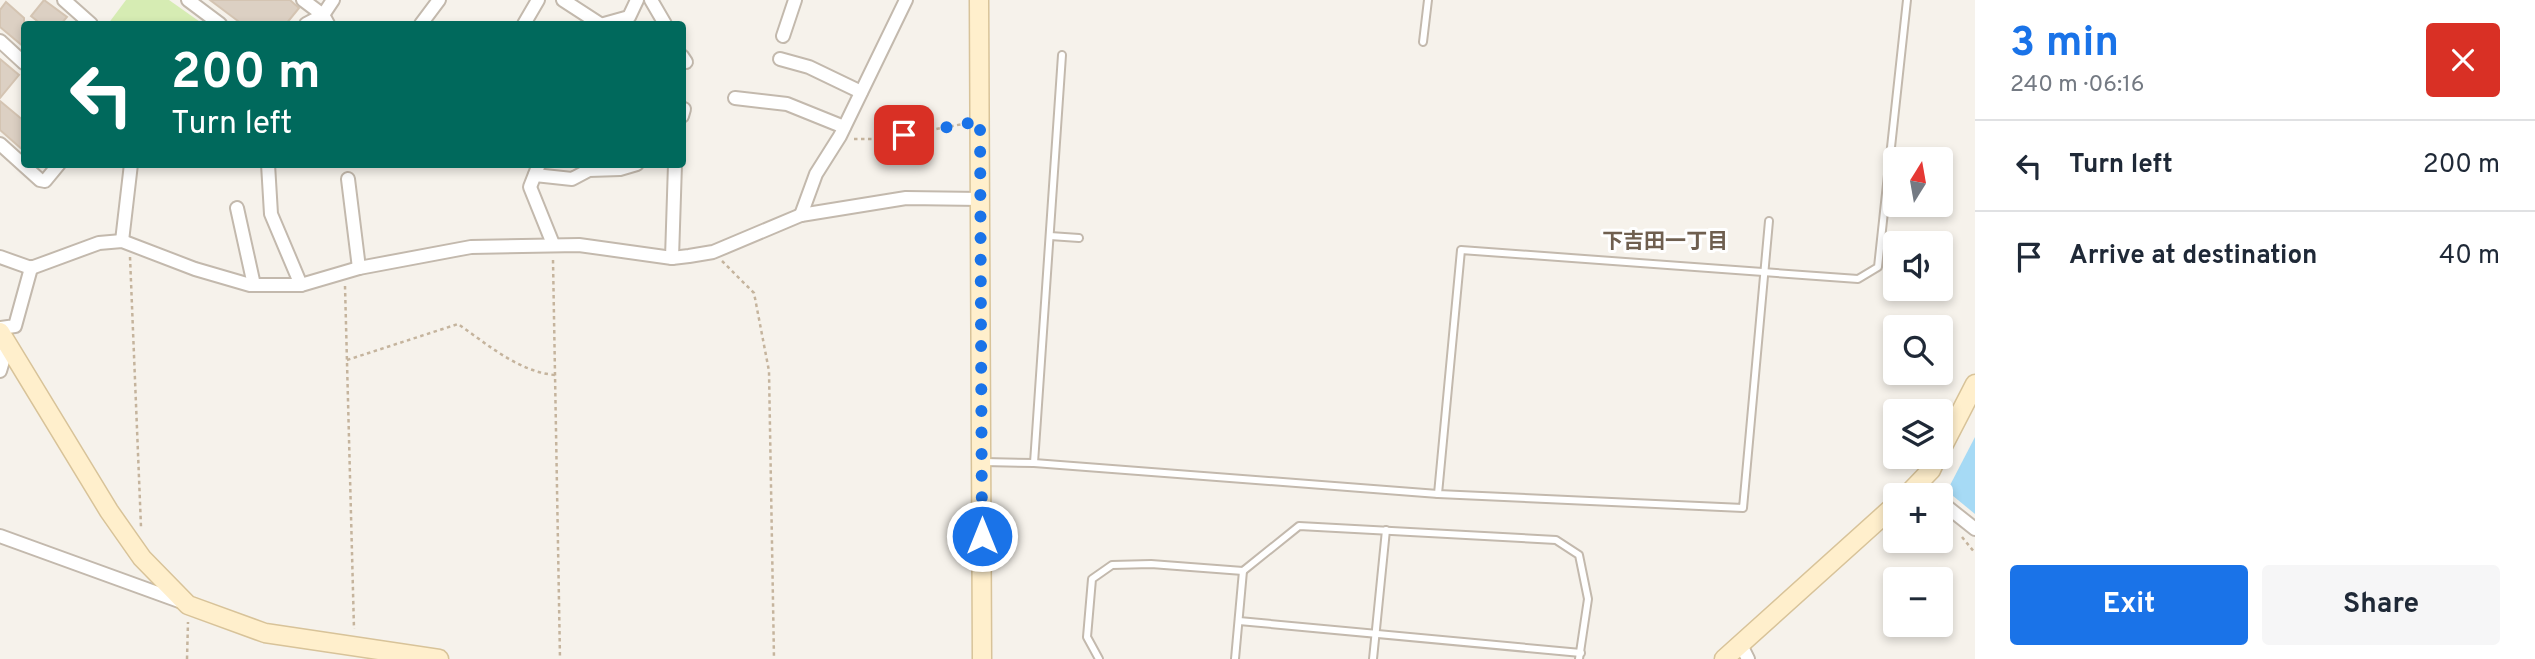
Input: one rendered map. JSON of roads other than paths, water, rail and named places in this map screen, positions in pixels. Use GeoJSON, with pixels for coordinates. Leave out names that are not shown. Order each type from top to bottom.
{"type":"FeatureCollection","features":[{"type":"Feature","properties":{"kind":"street"},"geometry":{"type":"LineString","coordinates":[[64,0],[88,21]]}},
{"type":"Feature","properties":{"kind":"street"},"geometry":{"type":"LineString","coordinates":[[188,0],[216,21]]}},
{"type":"Feature","properties":{"kind":"street"},"geometry":{"type":"LineString","coordinates":[[303,0],[325,20],[333,0]]}},
{"type":"Feature","properties":{"kind":"street"},"geometry":{"type":"LineString","coordinates":[[423,21],[439,0]]}},
{"type":"Feature","properties":{"kind":"street"},"geometry":{"type":"LineString","coordinates":[[526,21],[538,0]]}},
{"type":"Feature","properties":{"kind":"street"},"geometry":{"type":"LineString","coordinates":[[563,0],[597,21]]}},
{"type":"Feature","properties":{"kind":"street"},"geometry":{"type":"LineString","coordinates":[[614,21],[629,17],[637,0]]}},
{"type":"Feature","properties":{"kind":"street"},"geometry":{"type":"LineString","coordinates":[[651,0],[663,21]]}},
{"type":"Feature","properties":{"kind":"street"},"geometry":{"type":"LineString","coordinates":[[783,36],[795,0]]}},
{"type":"Feature","properties":{"kind":"street"},"geometry":{"type":"LineString","coordinates":[[801,215],[817,174],[842,130],[906,0]]}},
{"type":"Feature","properties":{"kind":"street"},"geometry":{"type":"LineString","coordinates":[[979,0],[982,659]]}},
{"type":"Feature","properties":{"kind":"street"},"geometry":{"type":"LineString","coordinates":[[0,41],[21,60]]}},
{"type":"Feature","properties":{"kind":"street"},"geometry":{"type":"LineString","coordinates":[[780,59],[810,67],[861,92]]}},
{"type":"Feature","properties":{"kind":"street"},"geometry":{"type":"LineString","coordinates":[[735,98],[788,104],[842,130]]}},
{"type":"Feature","properties":{"kind":"street"},"geometry":{"type":"LineString","coordinates":[[0,144],[21,163]]}},
{"type":"Feature","properties":{"kind":"street"},"geometry":{"type":"LineString","coordinates":[[27,168],[45,181],[56,168]]}},
{"type":"Feature","properties":{"kind":"street"},"geometry":{"type":"LineString","coordinates":[[126,242],[131,168]]}},
{"type":"Feature","properties":{"kind":"street"},"geometry":{"type":"LineString","coordinates":[[268,168],[271,214],[301,285]]}},
{"type":"Feature","properties":{"kind":"street"},"geometry":{"type":"LineString","coordinates":[[553,244],[530,187],[537,170],[572,179],[589,170],[623,168]]}},
{"type":"Feature","properties":{"kind":"street"},"geometry":{"type":"LineString","coordinates":[[672,258],[675,168]]}},
{"type":"Feature","properties":{"kind":"street"},"geometry":{"type":"LineString","coordinates":[[348,179],[359,268]]}},
{"type":"Feature","properties":{"kind":"street"},"geometry":{"type":"LineString","coordinates":[[0,257],[31,268],[99,243],[126,242],[195,269],[254,285],[301,285],[359,268],[471,247],[579,245],[672,258],[713,251],[801,215],[906,198],[981,199]]}},
{"type":"Feature","properties":{"kind":"street"},"geometry":{"type":"LineString","coordinates":[[237,208],[254,285]]}},
{"type":"Feature","properties":{"kind":"street"},"geometry":{"type":"LineString","coordinates":[[0,371],[3,335],[15,326],[31,268]]}},
{"type":"Feature","properties":{"kind":"street"},"geometry":{"type":"LineString","coordinates":[[3,335],[109,512],[142,558],[188,605]]}},
{"type":"Feature","properties":{"kind":"street"},"geometry":{"type":"LineString","coordinates":[[1953,427],[1975,384]]}},
{"type":"Feature","properties":{"kind":"street"},"geometry":{"type":"LineString","coordinates":[[1953,512],[1975,529]]}},
{"type":"Feature","properties":{"kind":"street"},"geometry":{"type":"LineString","coordinates":[[1724,659],[1745,652],[1883,517]]}},
{"type":"Feature","properties":{"kind":"street"},"geometry":{"type":"LineString","coordinates":[[0,536],[265,633],[439,659]]}},
{"type":"Feature","properties":{"kind":"lane"},"geometry":{"type":"LineString","coordinates":[[1423,42],[1428,0]]}},
{"type":"Feature","properties":{"kind":"lane"},"geometry":{"type":"LineString","coordinates":[[1438,494],[1461,250],[1858,279],[1878,267],[1907,0]]}},
{"type":"Feature","properties":{"kind":"lane"},"geometry":{"type":"LineString","coordinates":[[1034,463],[1062,55]]}},
{"type":"Feature","properties":{"kind":"lane"},"geometry":{"type":"LineString","coordinates":[[982,462],[1034,463],[1438,494],[1743,508],[1769,221]]}},
{"type":"Feature","properties":{"kind":"lane"},"geometry":{"type":"LineString","coordinates":[[1051,236],[1079,238]]}},
{"type":"Feature","properties":{"kind":"lane"},"geometry":{"type":"LineString","coordinates":[[1099,659],[1087,637],[1092,579],[1112,565],[1151,564],[1242,570],[1299,526],[1556,540],[1579,555],[1588,599],[1580,656],[1239,621]]}},
{"type":"Feature","properties":{"kind":"lane"},"geometry":{"type":"LineString","coordinates":[[1373,659],[1386,530]]}},
{"type":"Feature","properties":{"kind":"lane"},"geometry":{"type":"LineString","coordinates":[[1235,659],[1242,570]]}},
{"type":"Feature","properties":{"kind":"water"},"geometry":{"type":"Polygon","coordinates":[[[1975,437],[1975,514],[1953,496],[1951,483],[1975,437]]]}},
{"type":"Feature","properties":{"kind":"district","name":"下吉田一丁目"},"geometry":{"type":"Point","coordinates":[1665,242]}}]}
